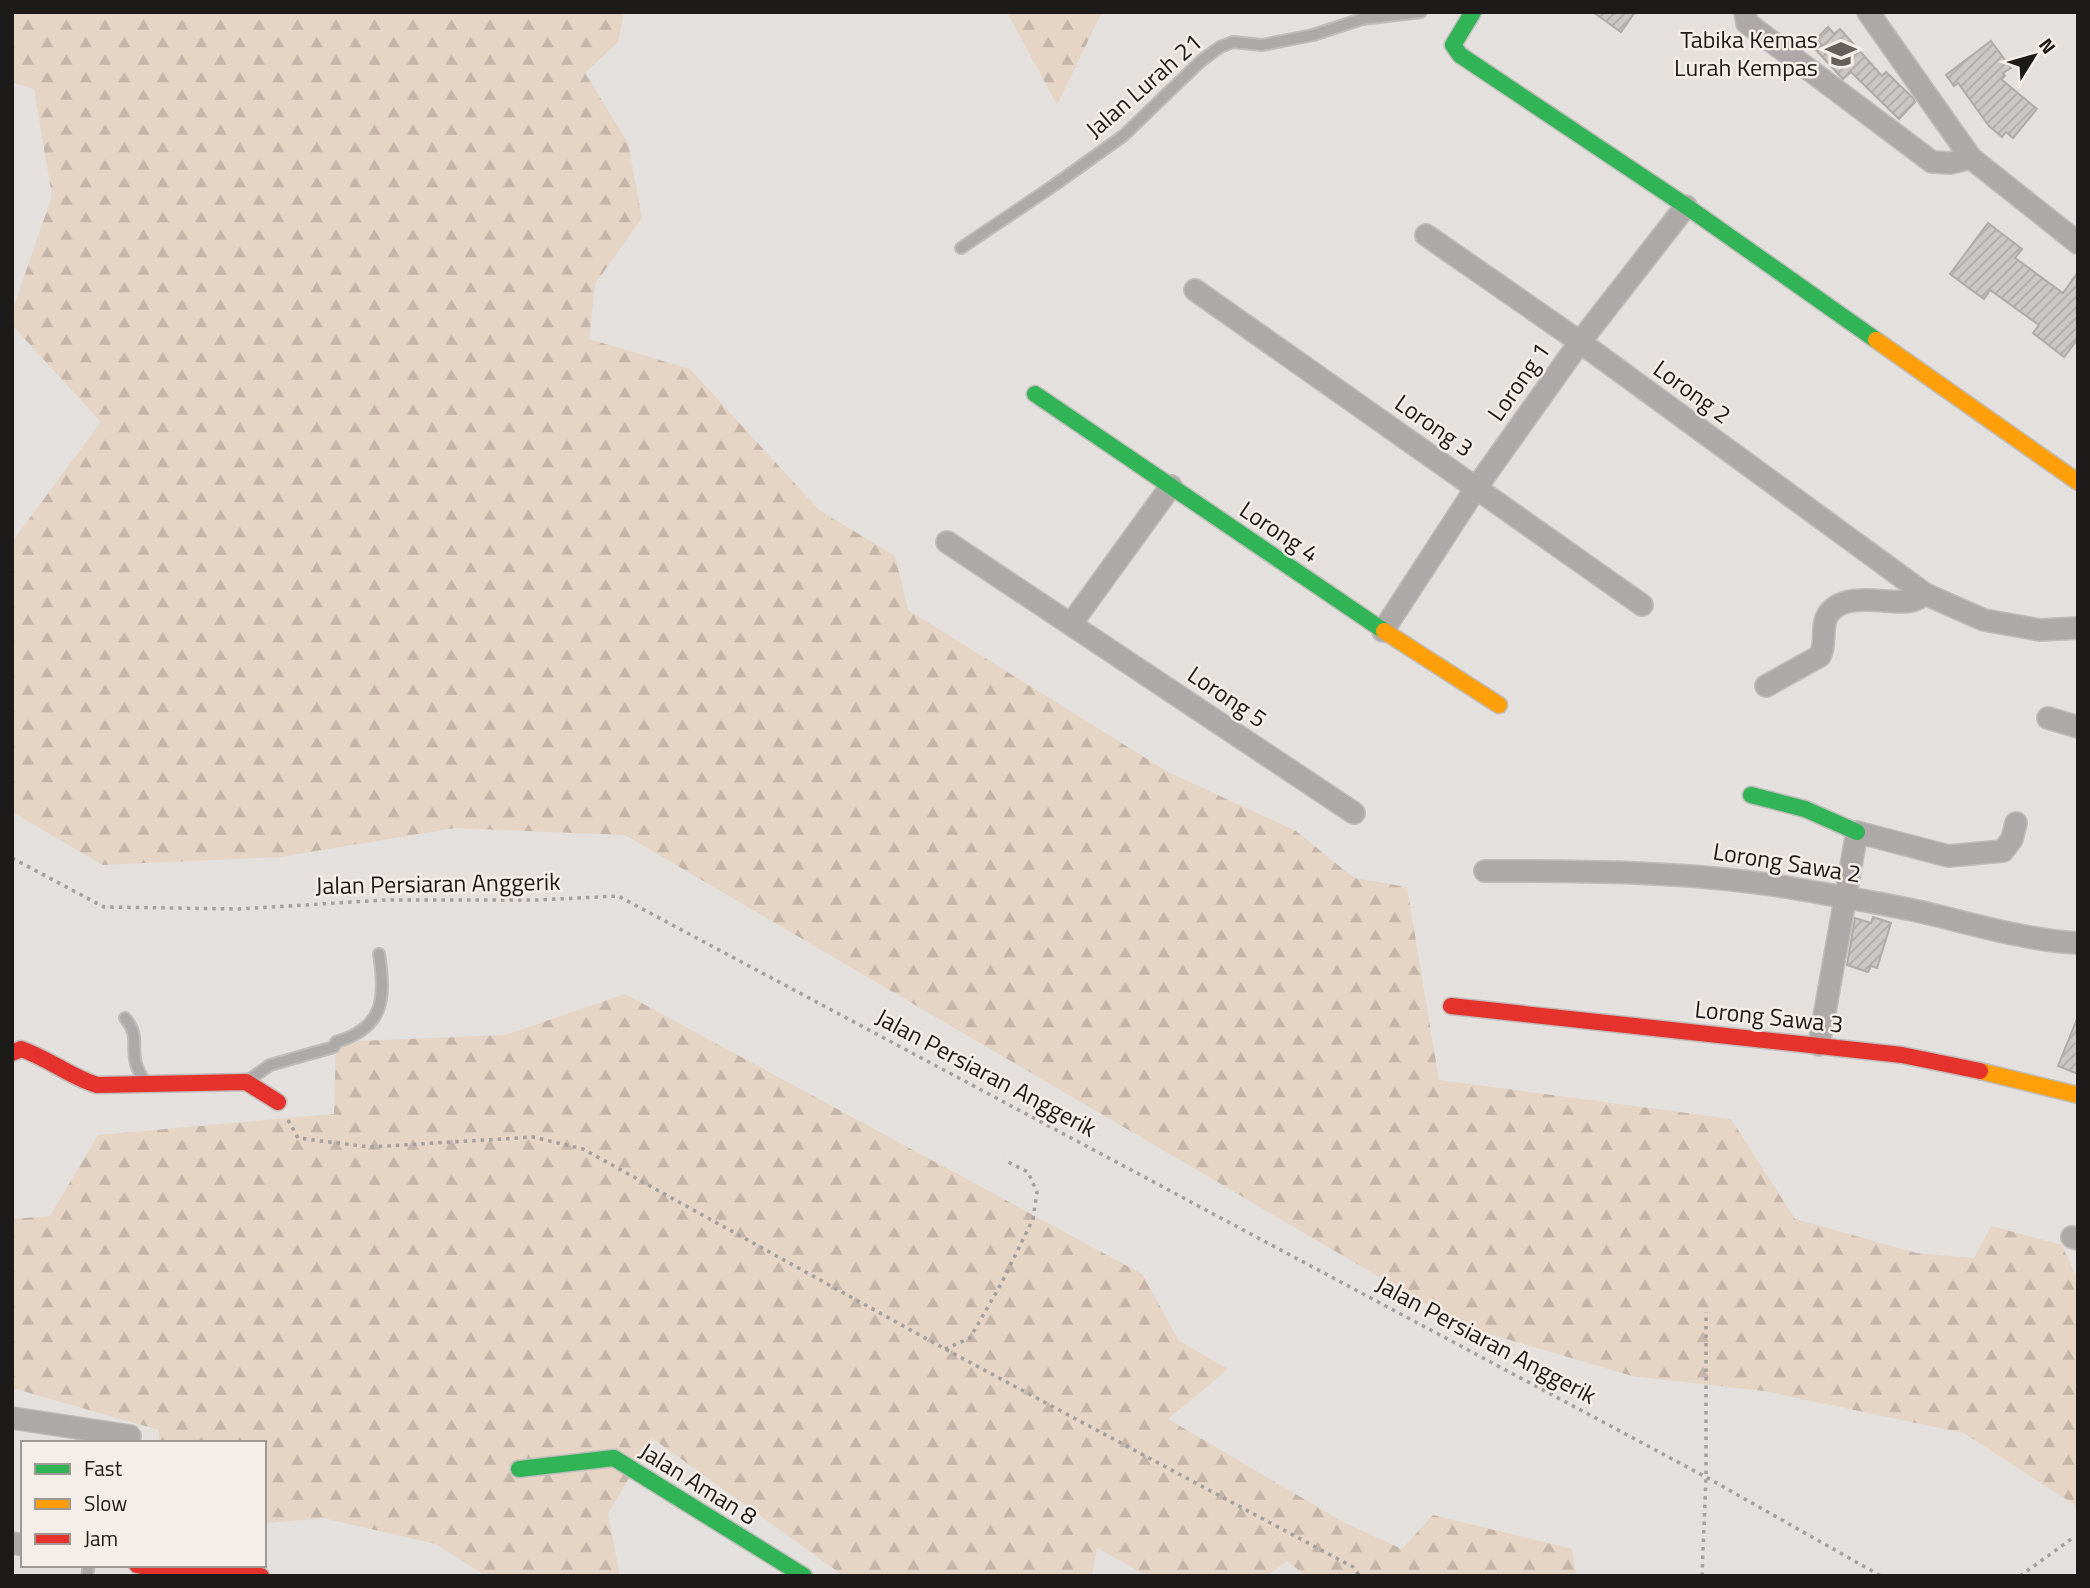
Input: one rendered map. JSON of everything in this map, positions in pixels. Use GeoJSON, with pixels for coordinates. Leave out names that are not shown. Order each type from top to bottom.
{"type":"FeatureCollection","features":[{"type":"Feature","properties":{"kind":"street"},"geometry":{"type":"LineString","coordinates":[[1473,12],[1453,45],[1460,55],[1686,206],[2078,482]]}},
{"type":"Feature","properties":{"kind":"street"},"geometry":{"type":"LineString","coordinates":[[1745,12],[1747,23],[1932,162],[1950,163],[1971,158]]}},
{"type":"Feature","properties":{"kind":"street"},"geometry":{"type":"LineString","coordinates":[[1868,12],[1971,158],[2078,243]]}},
{"type":"Feature","properties":{"kind":"street","name":"Lorong 1"},"geometry":{"type":"LineString","coordinates":[[1384,631],[1476,488],[1580,342],[1686,206]]}},
{"type":"Feature","properties":{"kind":"street","name":"Lorong 2"},"geometry":{"type":"LineString","coordinates":[[1426,234],[1580,342],[1925,594],[1984,620],[2040,630],[2078,628]]}},
{"type":"Feature","properties":{"kind":"street","name":"Lorong 3"},"geometry":{"type":"LineString","coordinates":[[1195,290],[1642,605]]}},
{"type":"Feature","properties":{"kind":"street","name":"Lorong 4"},"geometry":{"type":"LineString","coordinates":[[1035,394],[1384,631],[1499,705]]}},
{"type":"Feature","properties":{"kind":"street"},"geometry":{"type":"LineString","coordinates":[[1071,624],[1171,486]]}},
{"type":"Feature","properties":{"kind":"street","name":"Lorong 5"},"geometry":{"type":"LineString","coordinates":[[947,542],[1354,813]]}},
{"type":"Feature","properties":{"kind":"street"},"geometry":{"type":"LineString","coordinates":[[1766,686],[1821,656],[1825,648],[1824,621],[1830,611],[1843,604],[1871,598],[1916,600],[1925,594]]}},
{"type":"Feature","properties":{"kind":"street"},"geometry":{"type":"LineString","coordinates":[[2048,718],[2078,727]]}},
{"type":"Feature","properties":{"kind":"street"},"geometry":{"type":"LineString","coordinates":[[1751,795],[1796,804],[1857,832],[1948,856],[2003,850],[2012,839],[2016,823]]}},
{"type":"Feature","properties":{"kind":"street"},"geometry":{"type":"LineString","coordinates":[[1819,1045],[1857,832]]}},
{"type":"Feature","properties":{"kind":"street","name":"Lorong Sawa 2"},"geometry":{"type":"LineString","coordinates":[[1485,871],[1597,871],[1709,877],[1786,887],[1920,912],[2004,932],[2078,943]]}},
{"type":"Feature","properties":{"kind":"street","name":"Lorong Sawa 3"},"geometry":{"type":"LineString","coordinates":[[1451,1006],[1902,1055],[2011,1077],[2078,1095]]}},
{"type":"Feature","properties":{"kind":"street"},"geometry":{"type":"LineString","coordinates":[[12,1053],[21,1049],[39,1054],[78,1080],[97,1085],[246,1082],[278,1102]]}},
{"type":"Feature","properties":{"kind":"street"},"geometry":{"type":"LineString","coordinates":[[12,1418],[130,1436]]}},
{"type":"Feature","properties":{"kind":"street","name":"Jalan Aman 8"},"geometry":{"type":"LineString","coordinates":[[519,1469],[614,1458],[804,1576]]}},
{"type":"Feature","properties":{"kind":"street"},"geometry":{"type":"LineString","coordinates":[[146,1567],[251,1575]]}},
{"type":"Feature","properties":{"kind":"lane","name":"Jalan Lurah 21"},"geometry":{"type":"LineString","coordinates":[[961,248],[1053,187],[1122,136],[1201,61],[1220,47],[1233,42],[1262,44],[1313,35],[1362,19],[1421,12]]}},
{"type":"Feature","properties":{"kind":"lane"},"geometry":{"type":"LineString","coordinates":[[246,1082],[270,1065],[334,1046],[336,1042],[350,1038],[367,1027],[375,1018],[383,996],[379,954]]}},
{"type":"Feature","properties":{"kind":"lane"},"geometry":{"type":"LineString","coordinates":[[125,1018],[133,1027],[135,1062],[146,1084]]}},
{"type":"Feature","properties":{"kind":"path","name":"Jalan Persiaran Anggerik"},"geometry":{"type":"LineString","coordinates":[[12,858],[104,907],[238,909],[386,900],[537,900],[618,896],[1706,1477],[1881,1576]]}},
{"type":"Feature","properties":{"kind":"path"},"geometry":{"type":"LineString","coordinates":[[278,1102],[298,1138],[370,1147],[533,1137],[583,1149],[945,1349],[1353,1567],[1360,1576]]}},
{"type":"Feature","properties":{"kind":"path"},"geometry":{"type":"LineString","coordinates":[[945,1349],[970,1338],[1001,1284],[1032,1219],[1037,1192],[1027,1172],[1004,1160]]}},
{"type":"Feature","properties":{"kind":"path"},"geometry":{"type":"LineString","coordinates":[[1702,1576],[1706,1477],[1706,1312]]}},
{"type":"Feature","properties":{"kind":"path"},"geometry":{"type":"LineString","coordinates":[[2020,1576],[2074,1537]]}},
{"type":"Feature","properties":{"kind":"green space"},"geometry":{"type":"Polygon","coordinates":[[[12,12],[624,12],[618,42],[585,73],[628,143],[642,218],[595,284],[589,339],[690,369],[819,510],[895,556],[908,610],[1168,772],[1296,831],[1354,878],[1407,887],[1439,1080],[1731,1119],[1795,1219],[1916,1253],[1974,1258],[1991,1226],[2062,1245],[2078,1281],[2078,1507],[1964,1433],[1764,1391],[1632,1376],[1463,1326],[625,835],[455,828],[279,857],[103,865],[12,812],[12,542],[101,422],[12,325],[12,312],[52,196],[34,89],[12,82],[12,12]]]}},
{"type":"Feature","properties":{"kind":"green space"},"geometry":{"type":"Polygon","coordinates":[[[1007,12],[1102,12],[1057,105],[1007,12]]]}},
{"type":"Feature","properties":{"kind":"green space"},"geometry":{"type":"Polygon","coordinates":[[[625,994],[1142,1274],[1179,1341],[1228,1369],[1168,1419],[1343,1522],[1402,1549],[1433,1515],[1572,1549],[1576,1576],[1306,1576],[1287,1561],[1266,1576],[1148,1576],[1097,1548],[1092,1576],[844,1576],[652,1438],[608,1514],[620,1576],[486,1576],[436,1544],[323,1518],[266,1522],[266,1441],[159,1441],[159,1430],[12,1388],[12,1219],[50,1216],[98,1135],[334,1114],[336,1042],[505,1035],[625,994]]]}},
{"type":"Feature","properties":{"kind":"building"},"geometry":{"type":"Polygon","coordinates":[[[1593,12],[1635,12],[1621,32],[1593,12]]]}},
{"type":"Feature","properties":{"kind":"building"},"geometry":{"type":"Polygon","coordinates":[[[1828,27],[1834,34],[1840,29],[1882,76],[1886,72],[1913,98],[1915,102],[1899,119],[1851,72],[1843,79],[1816,50],[1822,45],[1816,39],[1828,27]]]}},
{"type":"Feature","properties":{"kind":"building"},"geometry":{"type":"Polygon","coordinates":[[[1991,41],[2011,68],[2003,73],[2005,76],[2001,79],[2037,109],[2013,138],[2006,132],[2002,137],[1989,126],[1958,83],[1954,86],[1946,75],[1991,41]]]}},
{"type":"Feature","properties":{"kind":"building"},"geometry":{"type":"Polygon","coordinates":[[[1988,223],[2022,249],[2015,258],[2063,293],[2078,272],[2078,339],[2064,357],[2033,333],[2039,325],[1990,290],[1984,299],[1950,274],[1988,223]]]}},
{"type":"Feature","properties":{"kind":"building"},"geometry":{"type":"Polygon","coordinates":[[[1873,917],[1891,923],[1877,968],[1871,966],[1868,972],[1847,965],[1855,918],[1871,923],[1873,917]]]}},
{"type":"Feature","properties":{"kind":"building"},"geometry":{"type":"Polygon","coordinates":[[[2078,1019],[2078,1074],[2058,1066],[2078,1019]]]}},
{"type":"Feature","properties":{"kind":"traffic: fast"},"geometry":{"type":"LineString","coordinates":[[1473,12],[1453,45],[1460,55],[1686,206],[1876,340]]}},
{"type":"Feature","properties":{"kind":"traffic: fast"},"geometry":{"type":"LineString","coordinates":[[1035,394],[1384,631]]}},
{"type":"Feature","properties":{"kind":"traffic: fast"},"geometry":{"type":"LineString","coordinates":[[1751,795],[1805,809],[1857,832]]}},
{"type":"Feature","properties":{"kind":"traffic: fast"},"geometry":{"type":"LineString","coordinates":[[519,1469],[614,1458],[804,1576]]}},
{"type":"Feature","properties":{"kind":"traffic: slow"},"geometry":{"type":"LineString","coordinates":[[1876,340],[2078,482]]}},
{"type":"Feature","properties":{"kind":"traffic: slow"},"geometry":{"type":"LineString","coordinates":[[1384,631],[1499,705]]}},
{"type":"Feature","properties":{"kind":"traffic: slow"},"geometry":{"type":"LineString","coordinates":[[1980,1071],[2078,1095]]}},
{"type":"Feature","properties":{"kind":"traffic: jam"},"geometry":{"type":"LineString","coordinates":[[1451,1006],[1902,1055],[1980,1071]]}},
{"type":"Feature","properties":{"kind":"traffic: jam"},"geometry":{"type":"LineString","coordinates":[[12,1053],[21,1049],[97,1085],[246,1082],[278,1102]]}},
{"type":"Feature","properties":{"kind":"traffic: jam"},"geometry":{"type":"LineString","coordinates":[[146,1567],[261,1576]]}},
{"type":"Feature","properties":{"kind":"place","name":"Tabika Kemas Lurah Kempas"},"geometry":{"type":"Point","coordinates":[1841,54]}}]}
